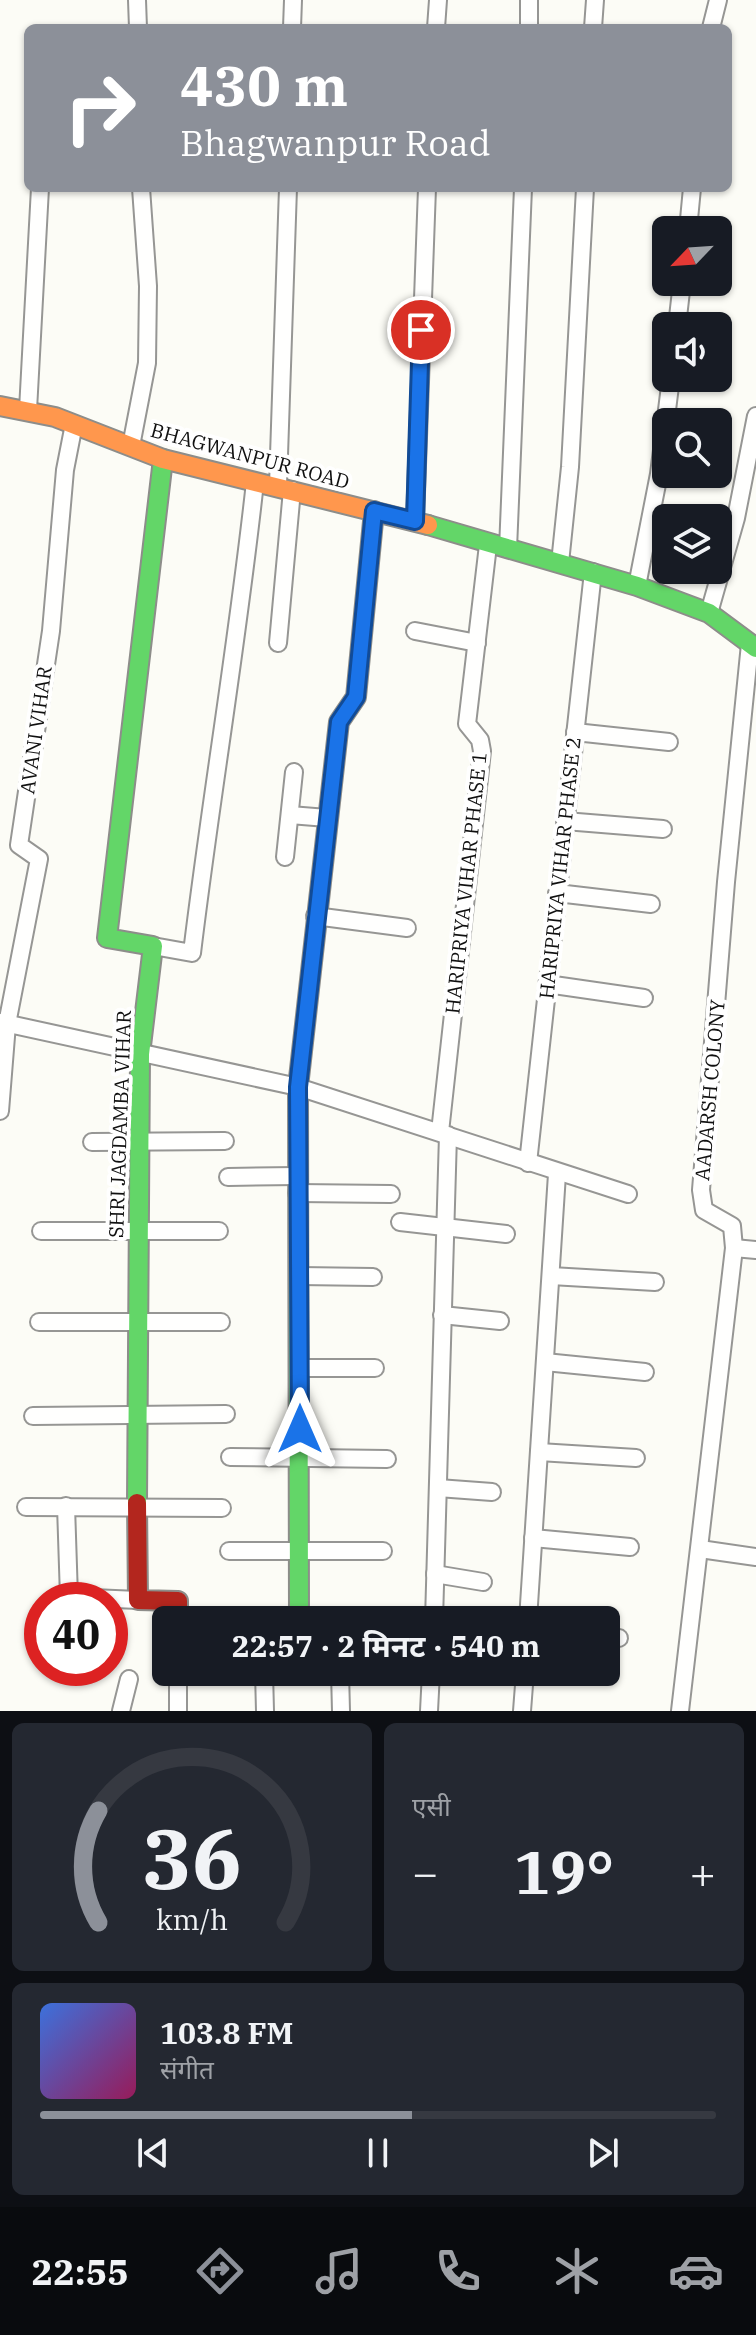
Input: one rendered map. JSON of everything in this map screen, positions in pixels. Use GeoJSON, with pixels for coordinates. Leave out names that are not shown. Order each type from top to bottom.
{"type":"FeatureCollection","features":[{"type":"Feature","properties":{"kind":"street"},"geometry":{"type":"LineString","coordinates":[[137,0],[138,24]]}},
{"type":"Feature","properties":{"kind":"street"},"geometry":{"type":"LineString","coordinates":[[292,24],[293,0]]}},
{"type":"Feature","properties":{"kind":"street"},"geometry":{"type":"LineString","coordinates":[[436,24],[438,0]]}},
{"type":"Feature","properties":{"kind":"street"},"geometry":{"type":"LineString","coordinates":[[529,0],[529,24]]}},
{"type":"Feature","properties":{"kind":"street"},"geometry":{"type":"LineString","coordinates":[[593,24],[595,0]]}},
{"type":"Feature","properties":{"kind":"street"},"geometry":{"type":"LineString","coordinates":[[712,24],[718,0]]}},
{"type":"Feature","properties":{"kind":"street"},"geometry":{"type":"LineString","coordinates":[[28,410],[40,192]]}},
{"type":"Feature","properties":{"kind":"street"},"geometry":{"type":"LineString","coordinates":[[131,446],[147,363],[148,286],[141,192]]}},
{"type":"Feature","properties":{"kind":"street"},"geometry":{"type":"LineString","coordinates":[[278,643],[285,488],[288,192]]}},
{"type":"Feature","properties":{"kind":"street"},"geometry":{"type":"LineString","coordinates":[[415,521],[427,192]]}},
{"type":"Feature","properties":{"kind":"street"},"geometry":{"type":"LineString","coordinates":[[508,549],[523,192]]}},
{"type":"Feature","properties":{"kind":"street"},"geometry":{"type":"LineString","coordinates":[[560,563],[570,467],[585,192]]}},
{"type":"Feature","properties":{"kind":"street"},"geometry":{"type":"LineString","coordinates":[[689,216],[692,192]]}},
{"type":"Feature","properties":{"kind":"street"},"geometry":{"type":"LineString","coordinates":[[637,586],[659,474],[669,392]]}},
{"type":"Feature","properties":{"kind":"street","name":"BHAGWANPUR ROAD"},"geometry":{"type":"LineString","coordinates":[[0,406],[28,410],[74,424],[163,459],[415,521],[488,545],[637,586],[709,613],[753,646]]}},
{"type":"Feature","properties":{"kind":"street"},"geometry":{"type":"LineString","coordinates":[[709,613],[736,518],[756,416]]}},
{"type":"Feature","properties":{"kind":"street","name":"AVANI VIHAR"},"geometry":{"type":"LineString","coordinates":[[3,1023],[39,859],[19,845],[51,631],[65,470],[74,424]]}},
{"type":"Feature","properties":{"kind":"street"},"geometry":{"type":"LineString","coordinates":[[163,459],[127,744],[107,938],[192,953],[213,786],[232,678],[255,482]]}},
{"type":"Feature","properties":{"kind":"street"},"geometry":{"type":"LineString","coordinates":[[299,1606],[298,1087],[339,722],[356,697],[374,511]]}},
{"type":"Feature","properties":{"kind":"street","name":"HARIPRIYA VIHAR PHASE 1"},"geometry":{"type":"LineString","coordinates":[[434,1606],[445,1227],[444,1134],[482,751],[480,740],[467,724],[488,545]]}},
{"type":"Feature","properties":{"kind":"street","name":"HARIPRIYA VIHAR PHASE 2"},"geometry":{"type":"LineString","coordinates":[[528,1163],[593,572]]}},
{"type":"Feature","properties":{"kind":"street"},"geometry":{"type":"LineString","coordinates":[[415,631],[477,643]]}},
{"type":"Feature","properties":{"kind":"street","name":"AADARSH COLONY"},"geometry":{"type":"LineString","coordinates":[[734,1248],[732,1226],[704,1210],[701,1190],[726,882],[753,646]]}},
{"type":"Feature","properties":{"kind":"street"},"geometry":{"type":"LineString","coordinates":[[575,732],[669,742]]}},
{"type":"Feature","properties":{"kind":"street"},"geometry":{"type":"LineString","coordinates":[[285,857],[294,772]]}},
{"type":"Feature","properties":{"kind":"street"},"geometry":{"type":"LineString","coordinates":[[290,815],[327,818]]}},
{"type":"Feature","properties":{"kind":"street"},"geometry":{"type":"LineString","coordinates":[[565,821],[663,829]]}},
{"type":"Feature","properties":{"kind":"street"},"geometry":{"type":"LineString","coordinates":[[557,893],[651,904]]}},
{"type":"Feature","properties":{"kind":"street"},"geometry":{"type":"LineString","coordinates":[[315,916],[407,928]]}},
{"type":"Feature","properties":{"kind":"street","name":"SHRI JAGDAMBA VIHAR"},"geometry":{"type":"LineString","coordinates":[[138,1600],[136,1325],[140,1054],[153,946]]}},
{"type":"Feature","properties":{"kind":"street"},"geometry":{"type":"LineString","coordinates":[[547,984],[644,998]]}},
{"type":"Feature","properties":{"kind":"street"},"geometry":{"type":"LineString","coordinates":[[0,1111],[3,1023],[298,1087],[557,1174],[628,1194]]}},
{"type":"Feature","properties":{"kind":"street"},"geometry":{"type":"LineString","coordinates":[[92,1142],[225,1141]]}},
{"type":"Feature","properties":{"kind":"street"},"geometry":{"type":"LineString","coordinates":[[529,1606],[557,1174]]}},
{"type":"Feature","properties":{"kind":"street"},"geometry":{"type":"LineString","coordinates":[[228,1177],[391,1194]]}},
{"type":"Feature","properties":{"kind":"street"},"geometry":{"type":"LineString","coordinates":[[400,1222],[506,1234]]}},
{"type":"Feature","properties":{"kind":"street"},"geometry":{"type":"LineString","coordinates":[[41,1231],[219,1231]]}},
{"type":"Feature","properties":{"kind":"street"},"geometry":{"type":"LineString","coordinates":[[680,1711],[734,1248],[756,1250]]}},
{"type":"Feature","properties":{"kind":"street"},"geometry":{"type":"LineString","coordinates":[[299,1276],[373,1277]]}},
{"type":"Feature","properties":{"kind":"street"},"geometry":{"type":"LineString","coordinates":[[551,1276],[655,1282]]}},
{"type":"Feature","properties":{"kind":"street"},"geometry":{"type":"LineString","coordinates":[[442,1315],[500,1321]]}},
{"type":"Feature","properties":{"kind":"street"},"geometry":{"type":"LineString","coordinates":[[39,1322],[136,1325],[221,1322]]}},
{"type":"Feature","properties":{"kind":"street"},"geometry":{"type":"LineString","coordinates":[[545,1362],[645,1372]]}},
{"type":"Feature","properties":{"kind":"street"},"geometry":{"type":"LineString","coordinates":[[300,1368],[375,1368]]}},
{"type":"Feature","properties":{"kind":"street"},"geometry":{"type":"LineString","coordinates":[[33,1416],[226,1414]]}},
{"type":"Feature","properties":{"kind":"street"},"geometry":{"type":"LineString","coordinates":[[539,1452],[636,1458]]}},
{"type":"Feature","properties":{"kind":"street"},"geometry":{"type":"LineString","coordinates":[[230,1457],[387,1459]]}},
{"type":"Feature","properties":{"kind":"street"},"geometry":{"type":"LineString","coordinates":[[438,1488],[492,1492]]}},
{"type":"Feature","properties":{"kind":"street"},"geometry":{"type":"LineString","coordinates":[[66,1506],[69,1597],[178,1601],[178,1606]]}},
{"type":"Feature","properties":{"kind":"street"},"geometry":{"type":"LineString","coordinates":[[26,1507],[222,1508]]}},
{"type":"Feature","properties":{"kind":"street"},"geometry":{"type":"LineString","coordinates":[[533,1538],[630,1547]]}},
{"type":"Feature","properties":{"kind":"street"},"geometry":{"type":"LineString","coordinates":[[700,1549],[755,1552]]}},
{"type":"Feature","properties":{"kind":"street"},"geometry":{"type":"LineString","coordinates":[[229,1551],[383,1551]]}},
{"type":"Feature","properties":{"kind":"street"},"geometry":{"type":"LineString","coordinates":[[435,1574],[483,1582]]}},
{"type":"Feature","properties":{"kind":"street"},"geometry":{"type":"LineString","coordinates":[[121,1711],[129,1679]]}},
{"type":"Feature","properties":{"kind":"street"},"geometry":{"type":"LineString","coordinates":[[178,1686],[178,1711]]}},
{"type":"Feature","properties":{"kind":"street"},"geometry":{"type":"LineString","coordinates":[[264,1686],[265,1711]]}},
{"type":"Feature","properties":{"kind":"street"},"geometry":{"type":"LineString","coordinates":[[340,1686],[341,1711]]}},
{"type":"Feature","properties":{"kind":"street"},"geometry":{"type":"LineString","coordinates":[[429,1711],[430,1686]]}},
{"type":"Feature","properties":{"kind":"street"},"geometry":{"type":"LineString","coordinates":[[522,1711],[524,1686]]}},
{"type":"Feature","properties":{"kind":"traffic: fast"},"geometry":{"type":"LineString","coordinates":[[137,1503],[140,1054],[153,946],[107,938],[163,459]]}},
{"type":"Feature","properties":{"kind":"traffic: fast"},"geometry":{"type":"LineString","coordinates":[[299,1606],[298,1087],[339,722],[356,697],[374,511]]}},
{"type":"Feature","properties":{"kind":"traffic: fast"},"geometry":{"type":"LineString","coordinates":[[428,525],[637,586],[709,613],[756,648]]}},
{"type":"Feature","properties":{"kind":"traffic: slow"},"geometry":{"type":"LineString","coordinates":[[0,406],[55,417],[163,459],[428,525]]}},
{"type":"Feature","properties":{"kind":"traffic: jam"},"geometry":{"type":"LineString","coordinates":[[137,1503],[138,1600],[178,1601],[178,1606]]}},
{"type":"Feature","properties":{"kind":"route"},"geometry":{"type":"LineString","coordinates":[[300,1429],[298,1087],[319,874],[339,722],[356,697],[374,511],[415,521],[421,330]]}}]}
